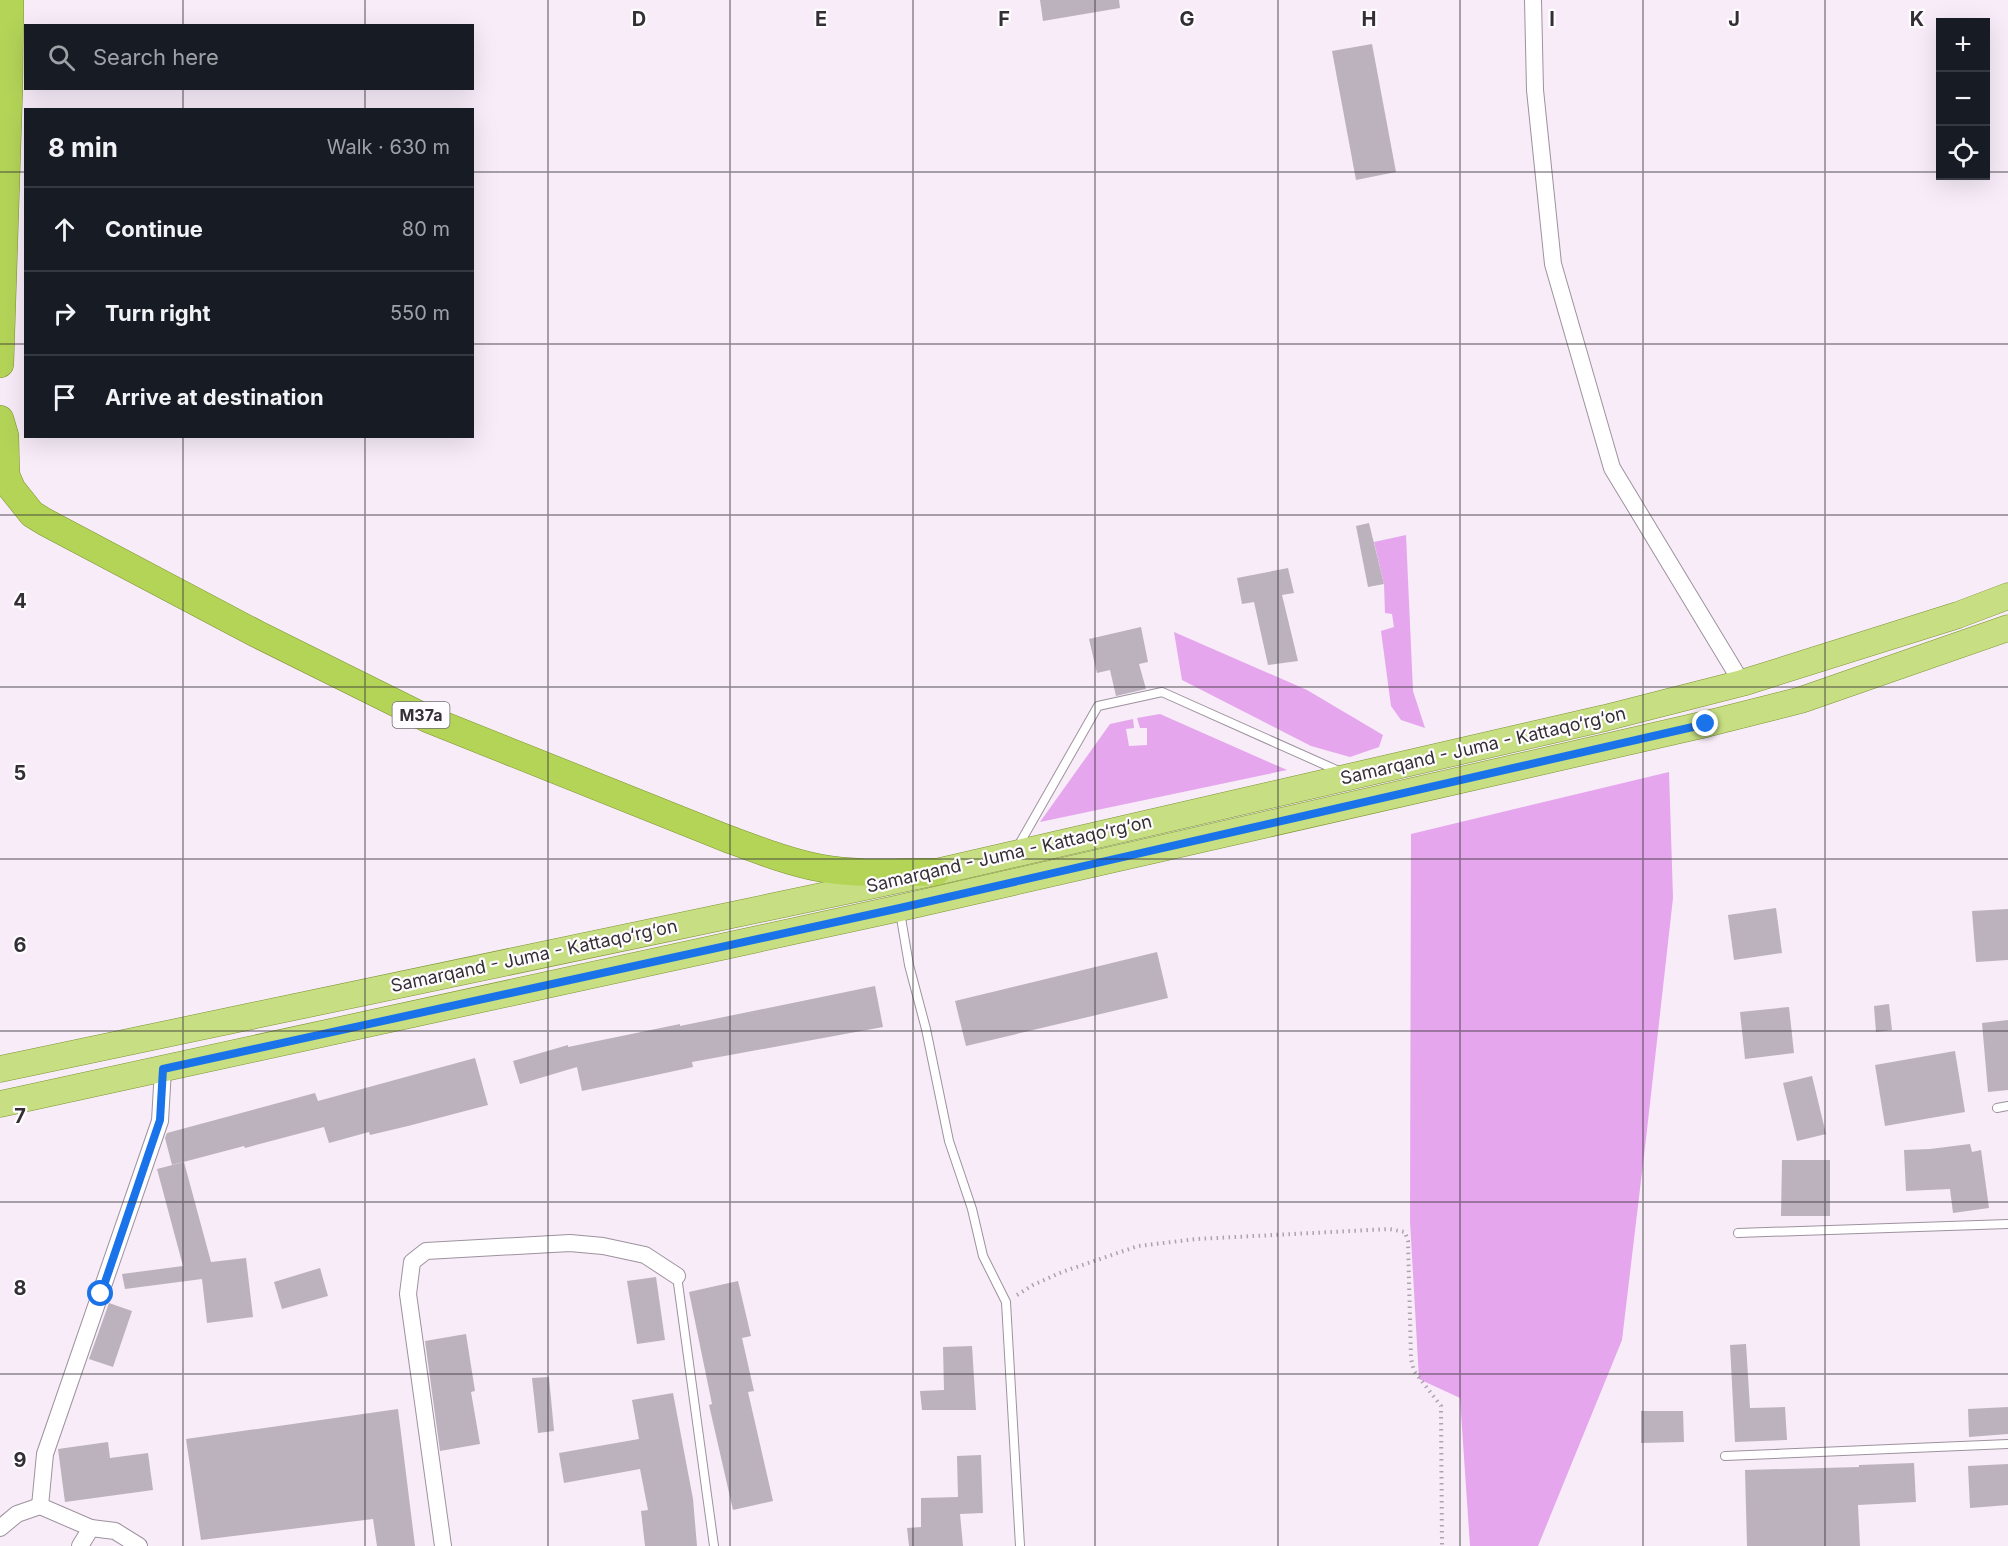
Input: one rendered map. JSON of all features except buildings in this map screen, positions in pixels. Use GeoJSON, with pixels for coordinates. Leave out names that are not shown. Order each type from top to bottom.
{"type":"FeatureCollection","features":[{"type":"Feature","properties":{"kind":"highway"},"geometry":{"type":"LineString","coordinates":[[0,364],[10,0]]}},
{"type":"Feature","properties":{"kind":"highway","name":"M37a"},"geometry":{"type":"LineString","coordinates":[[0,418],[5,435],[6,476],[12,489],[32,514],[110,558],[428,719],[774,856],[821,868],[878,872],[936,872]]}},
{"type":"Feature","properties":{"kind":"main road","name":"Samarqand - Juma - Kattaqo‘rg‘on"},"geometry":{"type":"LineString","coordinates":[[0,1069],[1014,855],[1605,718],[1742,683],[1958,615],[2008,596]]}},
{"type":"Feature","properties":{"kind":"main road","name":"Samarqand - Juma - Kattaqo‘rg‘on"},"geometry":{"type":"LineString","coordinates":[[0,1104],[900,908],[1706,724],[1801,700],[2008,628]]}},
{"type":"Feature","properties":{"kind":"street"},"geometry":{"type":"LineString","coordinates":[[1533,0],[1535,90],[1553,264],[1612,468],[1742,683]]}},
{"type":"Feature","properties":{"kind":"street"},"geometry":{"type":"LineString","coordinates":[[40,1506],[45,1454],[160,1120],[163,1069]]}},
{"type":"Feature","properties":{"kind":"street"},"geometry":{"type":"LineString","coordinates":[[443,1546],[408,1294],[412,1262],[426,1251],[570,1243],[603,1246],[645,1255],[677,1276]]}},
{"type":"Feature","properties":{"kind":"street"},"geometry":{"type":"LineString","coordinates":[[0,1528],[17,1514],[40,1506],[91,1528],[115,1531],[139,1546]]}},
{"type":"Feature","properties":{"kind":"street"},"geometry":{"type":"LineString","coordinates":[[80,1546],[91,1528]]}},
{"type":"Feature","properties":{"kind":"lane"},"geometry":{"type":"LineString","coordinates":[[1014,855],[1098,706],[1162,692],[1352,777]]}},
{"type":"Feature","properties":{"kind":"lane"},"geometry":{"type":"LineString","coordinates":[[900,908],[909,965],[926,1029],[948,1141],[972,1209],[983,1256],[1006,1302],[1020,1546]]}},
{"type":"Feature","properties":{"kind":"lane"},"geometry":{"type":"LineString","coordinates":[[1997,1108],[2008,1106]]}},
{"type":"Feature","properties":{"kind":"lane"},"geometry":{"type":"LineString","coordinates":[[1738,1233],[2008,1224]]}},
{"type":"Feature","properties":{"kind":"lane"},"geometry":{"type":"LineString","coordinates":[[677,1276],[714,1546]]}},
{"type":"Feature","properties":{"kind":"lane"},"geometry":{"type":"LineString","coordinates":[[1725,1456],[2008,1444]]}},
{"type":"Feature","properties":{"kind":"path"},"geometry":{"type":"LineString","coordinates":[[1006,1302],[1033,1285],[1062,1272],[1138,1246],[1270,1234],[1389,1229],[1405,1232],[1408,1241],[1411,1359],[1414,1371],[1441,1406],[1442,1546]]}},
{"type":"Feature","properties":{"kind":"shaded area"},"geometry":{"type":"Polygon","coordinates":[[[1406,535],[1413,691],[1425,728],[1401,720],[1391,706],[1381,631],[1394,627],[1392,614],[1385,613],[1384,584],[1374,542],[1406,535]]]}},
{"type":"Feature","properties":{"kind":"shaded area"},"geometry":{"type":"Polygon","coordinates":[[[1174,632],[1307,690],[1383,735],[1379,747],[1350,757],[1311,746],[1182,680],[1174,632]]]}},
{"type":"Feature","properties":{"kind":"shaded area"},"geometry":{"type":"Polygon","coordinates":[[[1160,714],[1287,770],[1040,822],[1110,724],[1133,719],[1134,728],[1126,729],[1129,746],[1147,745],[1147,728],[1140,728],[1137,718],[1160,714]]]}},
{"type":"Feature","properties":{"kind":"shaded area"},"geometry":{"type":"Polygon","coordinates":[[[1669,772],[1673,898],[1622,1340],[1538,1546],[1470,1546],[1460,1398],[1419,1379],[1410,1221],[1411,834],[1669,772]]]}},
{"type":"Feature","properties":{"kind":"route"},"geometry":{"type":"LineString","coordinates":[[101,1294],[160,1120],[163,1069],[900,908],[1706,724]]}}]}
